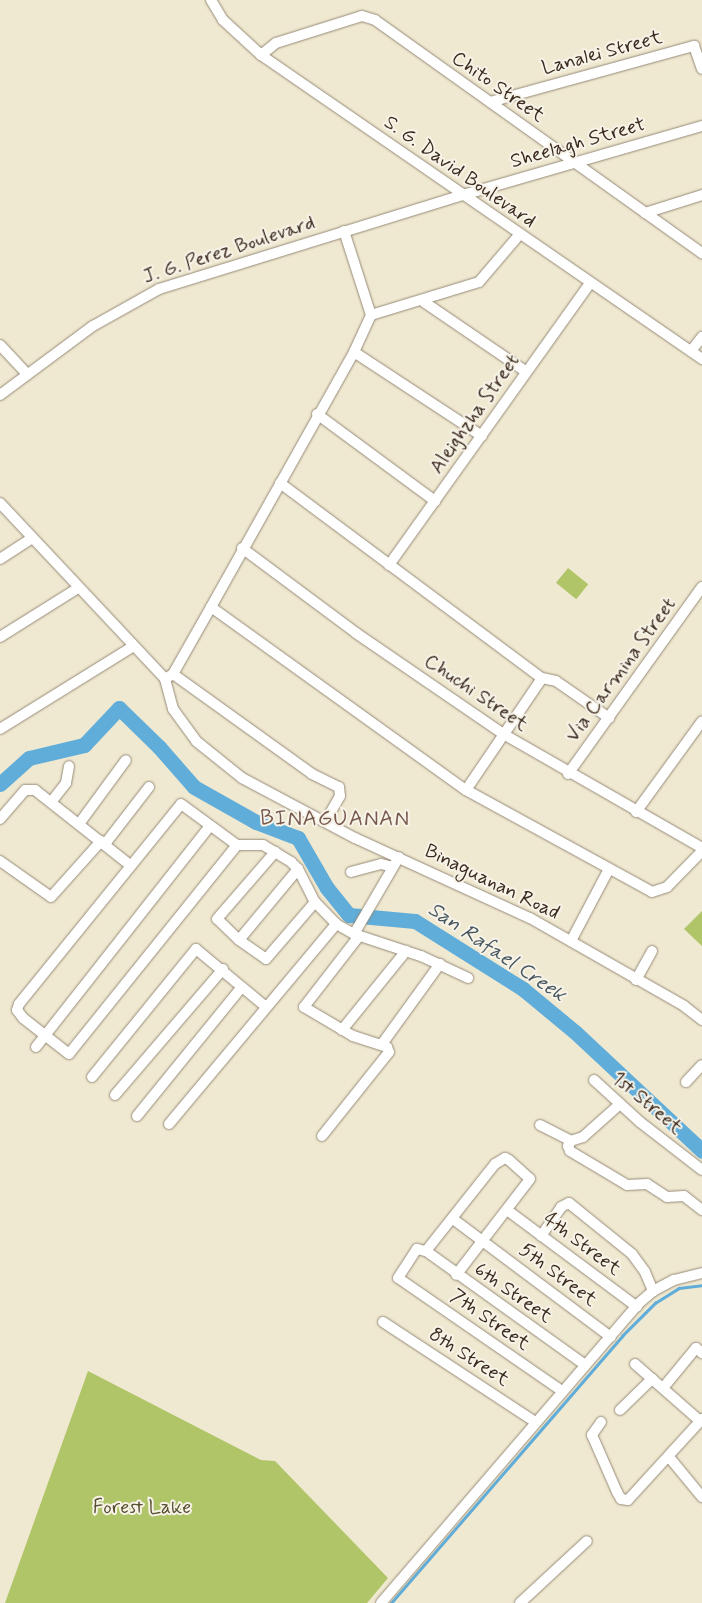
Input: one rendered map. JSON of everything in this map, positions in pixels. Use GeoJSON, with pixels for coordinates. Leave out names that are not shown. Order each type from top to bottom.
{"type":"FeatureCollection","features":[{"type":"Feature","properties":{"kind":"street","name":"S. G. David Boulevard"},"geometry":{"type":"LineString","coordinates":[[211,0],[223,20],[261,55],[702,359]]}},
{"type":"Feature","properties":{"kind":"street","name":"Chito Street"},"geometry":{"type":"LineString","coordinates":[[261,55],[276,43],[362,16],[375,20],[702,253]]}},
{"type":"Feature","properties":{"kind":"street","name":"Lanalei Street"},"geometry":{"type":"LineString","coordinates":[[490,102],[694,46],[702,69]]}},
{"type":"Feature","properties":{"kind":"street","name":"Sheelagh Street"},"geometry":{"type":"LineString","coordinates":[[463,195],[702,126]]}},
{"type":"Feature","properties":{"kind":"street","name":"J. G. Perez Boulevard"},"geometry":{"type":"LineString","coordinates":[[0,394],[93,326],[159,289],[463,195]]}},
{"type":"Feature","properties":{"kind":"street"},"geometry":{"type":"LineString","coordinates":[[645,213],[702,195]]}},
{"type":"Feature","properties":{"kind":"street"},"geometry":{"type":"LineString","coordinates":[[169,676],[211,607],[317,414],[354,352],[371,315],[344,231]]}},
{"type":"Feature","properties":{"kind":"street"},"geometry":{"type":"LineString","coordinates":[[371,315],[424,302],[479,282],[520,234]]}},
{"type":"Feature","properties":{"kind":"street","name":"Aleighzha Street"},"geometry":{"type":"LineString","coordinates":[[389,565],[482,436],[525,371],[590,283]]}},
{"type":"Feature","properties":{"kind":"street"},"geometry":{"type":"LineString","coordinates":[[424,302],[525,371]]}},
{"type":"Feature","properties":{"kind":"street"},"geometry":{"type":"LineString","coordinates":[[691,351],[702,337]]}},
{"type":"Feature","properties":{"kind":"street"},"geometry":{"type":"LineString","coordinates":[[0,345],[27,374]]}},
{"type":"Feature","properties":{"kind":"street"},"geometry":{"type":"LineString","coordinates":[[354,352],[482,436]]}},
{"type":"Feature","properties":{"kind":"street"},"geometry":{"type":"LineString","coordinates":[[317,414],[436,501]]}},
{"type":"Feature","properties":{"kind":"street"},"geometry":{"type":"LineString","coordinates":[[280,482],[542,678],[556,680],[609,718]]}},
{"type":"Feature","properties":{"kind":"street"},"geometry":{"type":"LineString","coordinates":[[0,503],[132,647],[169,676],[312,774],[339,787],[340,796],[325,822]]}},
{"type":"Feature","properties":{"kind":"street"},"geometry":{"type":"LineString","coordinates":[[0,559],[32,538]]}},
{"type":"Feature","properties":{"kind":"street","name":"Chuchi Street"},"geometry":{"type":"LineString","coordinates":[[242,548],[356,633],[505,735],[568,774],[702,849]]}},
{"type":"Feature","properties":{"kind":"street","name":"Via Carmina Street"},"geometry":{"type":"LineString","coordinates":[[568,774],[702,587]]}},
{"type":"Feature","properties":{"kind":"street"},"geometry":{"type":"LineString","coordinates":[[0,636],[78,588]]}},
{"type":"Feature","properties":{"kind":"street"},"geometry":{"type":"LineString","coordinates":[[211,607],[466,790],[652,892],[667,887],[702,849]]}},
{"type":"Feature","properties":{"kind":"street"},"geometry":{"type":"LineString","coordinates":[[0,729],[132,647]]}},
{"type":"Feature","properties":{"kind":"street","name":"Binaguanan Road"},"geometry":{"type":"LineString","coordinates":[[169,676],[173,709],[196,741],[242,778],[325,822],[530,918],[684,1006],[702,1020]]}},
{"type":"Feature","properties":{"kind":"street"},"geometry":{"type":"LineString","coordinates":[[466,790],[542,678]]}},
{"type":"Feature","properties":{"kind":"street"},"geometry":{"type":"LineString","coordinates":[[636,812],[702,721]]}},
{"type":"Feature","properties":{"kind":"street"},"geometry":{"type":"LineString","coordinates":[[79,824],[126,760]]}},
{"type":"Feature","properties":{"kind":"street"},"geometry":{"type":"LineString","coordinates":[[52,801],[66,783],[69,766]]}},
{"type":"Feature","properties":{"kind":"street"},"geometry":{"type":"LineString","coordinates":[[0,861],[51,897],[103,842],[149,787]]}},
{"type":"Feature","properties":{"kind":"street"},"geometry":{"type":"LineString","coordinates":[[0,819],[25,790],[35,790],[52,801],[130,865]]}},
{"type":"Feature","properties":{"kind":"street"},"geometry":{"type":"LineString","coordinates":[[237,845],[71,1054],[43,1035],[19,1014],[19,1004],[176,806],[180,804],[237,845],[263,845],[298,869],[315,902],[336,924],[440,964],[468,978]]}},
{"type":"Feature","properties":{"kind":"street"},"geometry":{"type":"LineString","coordinates":[[36,1047],[43,1035],[210,826]]}},
{"type":"Feature","properties":{"kind":"street"},"geometry":{"type":"LineString","coordinates":[[275,852],[217,920],[239,940],[266,959],[315,902]]}},
{"type":"Feature","properties":{"kind":"street"},"geometry":{"type":"LineString","coordinates":[[322,1136],[388,1055],[388,1049],[382,1044],[342,1030],[306,1009],[304,1003],[357,932],[368,909],[399,857]]}},
{"type":"Feature","properties":{"kind":"street"},"geometry":{"type":"LineString","coordinates":[[351,872],[381,864],[393,867]]}},
{"type":"Feature","properties":{"kind":"street"},"geometry":{"type":"LineString","coordinates":[[239,940],[298,869]]}},
{"type":"Feature","properties":{"kind":"street"},"geometry":{"type":"LineString","coordinates":[[571,941],[609,869]]}},
{"type":"Feature","properties":{"kind":"street"},"geometry":{"type":"LineString","coordinates":[[169,1124],[336,924]]}},
{"type":"Feature","properties":{"kind":"street"},"geometry":{"type":"LineString","coordinates":[[92,1076],[196,949],[223,969],[266,1007]]}},
{"type":"Feature","properties":{"kind":"street"},"geometry":{"type":"LineString","coordinates":[[636,980],[652,950]]}},
{"type":"Feature","properties":{"kind":"street"},"geometry":{"type":"LineString","coordinates":[[342,1030],[406,951]]}},
{"type":"Feature","properties":{"kind":"street"},"geometry":{"type":"LineString","coordinates":[[382,1044],[440,964]]}},
{"type":"Feature","properties":{"kind":"street"},"geometry":{"type":"LineString","coordinates":[[114,1096],[223,969]]}},
{"type":"Feature","properties":{"kind":"street"},"geometry":{"type":"LineString","coordinates":[[137,1116],[242,986]]}},
{"type":"Feature","properties":{"kind":"street"},"geometry":{"type":"LineString","coordinates":[[686,1082],[702,1065]]}},
{"type":"Feature","properties":{"kind":"street","name":"1st Street"},"geometry":{"type":"LineString","coordinates":[[594,1080],[620,1104],[702,1170]]}},
{"type":"Feature","properties":{"kind":"street"},"geometry":{"type":"LineString","coordinates":[[620,1104],[583,1137],[571,1141],[568,1146],[576,1156],[628,1185],[647,1184],[670,1198],[684,1196],[702,1210]]}},
{"type":"Feature","properties":{"kind":"street"},"geometry":{"type":"LineString","coordinates":[[540,1125],[571,1141]]}},
{"type":"Feature","properties":{"kind":"street"},"geometry":{"type":"LineString","coordinates":[[423,1250],[453,1220],[496,1164],[505,1158],[530,1178],[456,1275]]}},
{"type":"Feature","properties":{"kind":"street"},"geometry":{"type":"LineString","coordinates":[[541,1236],[562,1207],[569,1203],[632,1254],[646,1272],[653,1292]]}},
{"type":"Feature","properties":{"kind":"street","name":"4th Street"},"geometry":{"type":"LineString","coordinates":[[507,1210],[636,1307]]}},
{"type":"Feature","properties":{"kind":"street","name":"5th Street"},"geometry":{"type":"LineString","coordinates":[[453,1220],[611,1337]]}},
{"type":"Feature","properties":{"kind":"street","name":"7th Street"},"geometry":{"type":"LineString","coordinates":[[423,1250],[417,1249],[397,1274],[398,1278],[562,1391]]}},
{"type":"Feature","properties":{"kind":"street","name":"6th Street"},"geometry":{"type":"LineString","coordinates":[[423,1250],[585,1364]]}},
{"type":"Feature","properties":{"kind":"street"},"geometry":{"type":"LineString","coordinates":[[381,1603],[636,1307],[653,1292],[674,1280],[702,1273]]}},
{"type":"Feature","properties":{"kind":"street","name":"8th Street"},"geometry":{"type":"LineString","coordinates":[[383,1322],[535,1422]]}},
{"type":"Feature","properties":{"kind":"street"},"geometry":{"type":"LineString","coordinates":[[663,1388],[695,1349],[702,1353]]}},
{"type":"Feature","properties":{"kind":"street"},"geometry":{"type":"LineString","coordinates":[[601,1422],[592,1435],[621,1499],[632,1499],[701,1420],[635,1364]]}},
{"type":"Feature","properties":{"kind":"street"},"geometry":{"type":"LineString","coordinates":[[620,1410],[652,1379]]}},
{"type":"Feature","properties":{"kind":"street"},"geometry":{"type":"LineString","coordinates":[[668,1457],[702,1497]]}},
{"type":"Feature","properties":{"kind":"street"},"geometry":{"type":"LineString","coordinates":[[520,1603],[587,1541]]}},
{"type":"Feature","properties":{"kind":"green space"},"geometry":{"type":"Polygon","coordinates":[[[568,568],[588,584],[576,599],[556,583],[568,568]]]}},
{"type":"Feature","properties":{"kind":"green space"},"geometry":{"type":"Polygon","coordinates":[[[702,911],[702,946],[684,929],[702,911]]]}},
{"type":"Feature","properties":{"kind":"green space","name":"Forest Lake"},"geometry":{"type":"Polygon","coordinates":[[[88,1371],[261,1460],[275,1461],[388,1578],[367,1603],[5,1603],[88,1371]]]}},
{"type":"Feature","properties":{"kind":"waterway","name":"San Rafael Creek"},"geometry":{"type":"LineString","coordinates":[[0,784],[29,758],[84,745],[119,708],[159,747],[194,787],[256,822],[298,838],[327,888],[349,915],[415,921],[523,989],[575,1032],[702,1151]]}},
{"type":"Feature","properties":{"kind":"waterway"},"geometry":{"type":"LineString","coordinates":[[391,1603],[622,1336],[655,1303],[679,1288],[702,1285]]}},
{"type":"Feature","properties":{"kind":"district","name":"BINAGUANAN"},"geometry":{"type":"Point","coordinates":[335,820]}}]}
